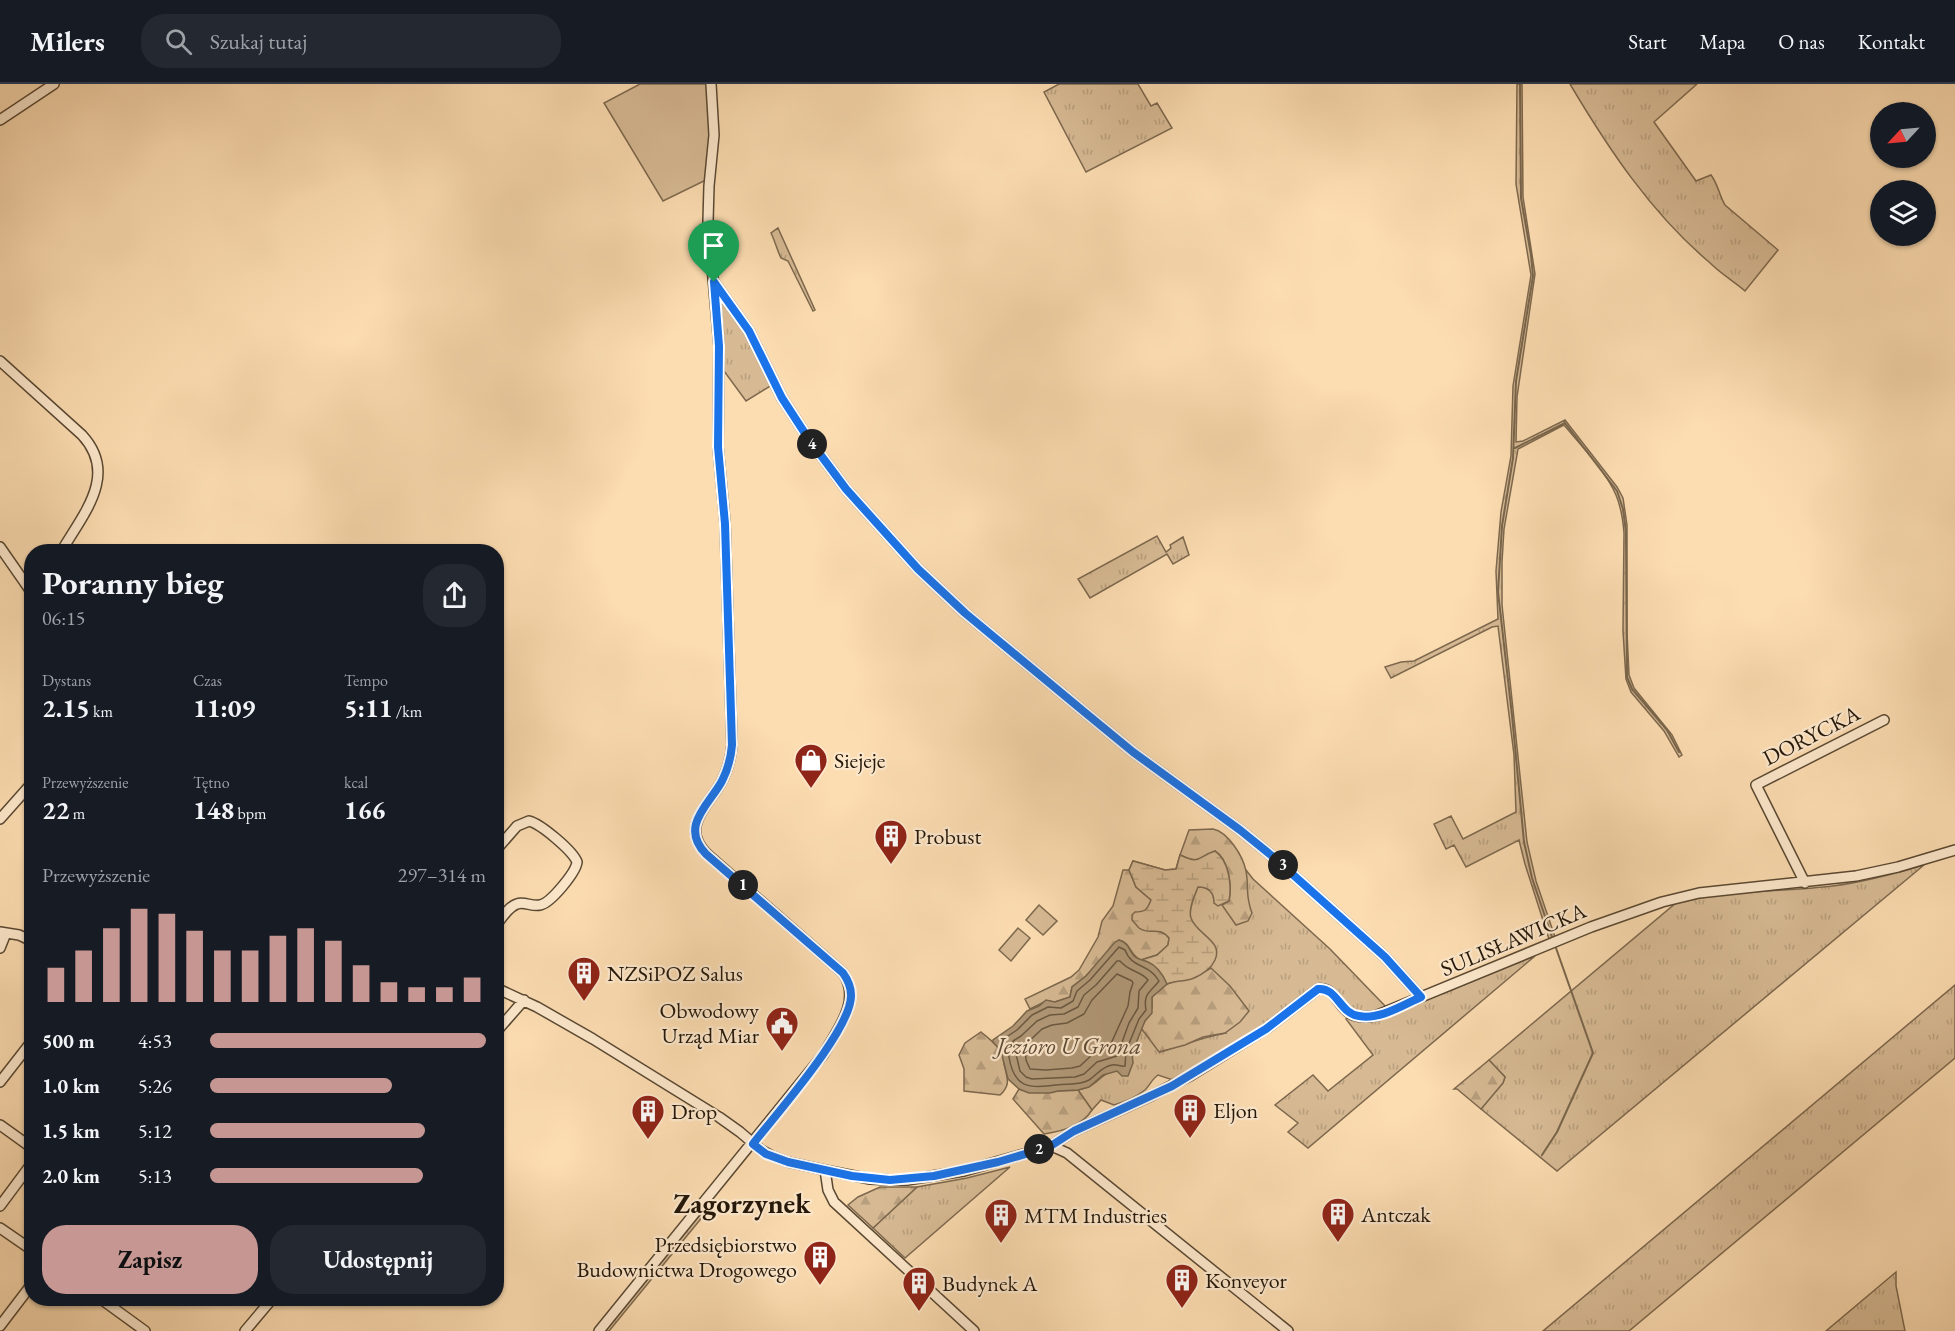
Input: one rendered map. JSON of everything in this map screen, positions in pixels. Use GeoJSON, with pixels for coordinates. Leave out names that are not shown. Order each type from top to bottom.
{"type":"FeatureCollection","features":[{"type":"Feature","properties":{"kind":"street"},"geometry":{"type":"LineString","coordinates":[[0,120],[54,84]]}},
{"type":"Feature","properties":{"kind":"street"},"geometry":{"type":"LineString","coordinates":[[599,1331],[823,1055],[845,1017],[851,996],[850,987],[843,973],[706,854],[696,837],[696,822],[723,780],[728,769],[732,745],[725,524],[718,447],[719,346],[708,221],[714,135],[711,84]]}},
{"type":"Feature","properties":{"kind":"street"},"geometry":{"type":"LineString","coordinates":[[714,282],[749,331],[782,398],[814,447],[861,507],[918,569],[965,613],[1133,752],[1272,856],[1385,957],[1421,997]]}},
{"type":"Feature","properties":{"kind":"street"},"geometry":{"type":"LineString","coordinates":[[0,361],[82,435],[93,449],[97,460],[99,470],[96,488],[65,544]]}},
{"type":"Feature","properties":{"kind":"street"},"geometry":{"type":"LineString","coordinates":[[0,547],[24,581]]}},
{"type":"Feature","properties":{"kind":"street","name":"DORYCKA"},"geometry":{"type":"LineString","coordinates":[[1805,883],[1756,785],[1884,720]]}},
{"type":"Feature","properties":{"kind":"street"},"geometry":{"type":"LineString","coordinates":[[2,812],[24,791]]}},
{"type":"Feature","properties":{"kind":"street"},"geometry":{"type":"LineString","coordinates":[[504,841],[517,826],[529,821],[537,824],[573,854],[577,862],[574,871],[548,901],[537,906],[523,903],[514,905],[504,916]]}},
{"type":"Feature","properties":{"kind":"street","name":"SULISŁAWICKA"},"geometry":{"type":"LineString","coordinates":[[753,1144],[766,1154],[780,1160],[870,1179],[907,1180],[964,1171],[1049,1147],[1081,1128],[1154,1095],[1190,1076],[1266,1029],[1318,989],[1326,988],[1330,991],[1347,1012],[1358,1016],[1384,1013],[1591,927],[1662,902],[1699,893],[1805,883],[1878,872],[1955,850]]}},
{"type":"Feature","properties":{"kind":"street"},"geometry":{"type":"LineString","coordinates":[[0,948],[3,932],[24,937]]}},
{"type":"Feature","properties":{"kind":"street"},"geometry":{"type":"LineString","coordinates":[[504,991],[593,1038],[719,1117],[753,1144]]}},
{"type":"Feature","properties":{"kind":"street"},"geometry":{"type":"LineString","coordinates":[[504,1023],[524,1000]]}},
{"type":"Feature","properties":{"kind":"street"},"geometry":{"type":"LineString","coordinates":[[0,1082],[24,1051]]}},
{"type":"Feature","properties":{"kind":"street"},"geometry":{"type":"LineString","coordinates":[[0,1125],[24,1142]]}},
{"type":"Feature","properties":{"kind":"street"},"geometry":{"type":"LineString","coordinates":[[1049,1147],[1067,1153],[1288,1331]]}},
{"type":"Feature","properties":{"kind":"street"},"geometry":{"type":"LineString","coordinates":[[825,1170],[828,1190],[834,1202],[974,1331]]}},
{"type":"Feature","properties":{"kind":"street"},"geometry":{"type":"LineString","coordinates":[[0,1206],[24,1174]]}},
{"type":"Feature","properties":{"kind":"street"},"geometry":{"type":"LineString","coordinates":[[0,1228],[24,1244]]}},
{"type":"Feature","properties":{"kind":"street"},"geometry":{"type":"LineString","coordinates":[[0,1326],[24,1294]]}},
{"type":"Feature","properties":{"kind":"street"},"geometry":{"type":"LineString","coordinates":[[111,1306],[145,1331]]}},
{"type":"Feature","properties":{"kind":"street"},"geometry":{"type":"LineString","coordinates":[[245,1331],[266,1306]]}},
{"type":"Feature","properties":{"kind":"green space"},"geometry":{"type":"Polygon","coordinates":[[[640,84],[707,84],[710,133],[706,180],[663,201],[604,103],[640,84]]]}},
{"type":"Feature","properties":{"kind":"green space"},"geometry":{"type":"Polygon","coordinates":[[[1059,84],[1138,84],[1151,106],[1157,103],[1172,128],[1086,172],[1044,92],[1059,84]]]}},
{"type":"Feature","properties":{"kind":"green space"},"geometry":{"type":"Polygon","coordinates":[[[1517,84],[1522,84],[1523,197],[1535,274],[1517,397],[1516,442],[1523,441],[1565,420],[1623,498],[1627,525],[1629,675],[1634,688],[1672,735],[1682,755],[1679,757],[1664,731],[1631,692],[1626,679],[1623,631],[1624,533],[1620,509],[1616,495],[1606,477],[1564,425],[1518,449],[1504,529],[1502,562],[1502,605],[1527,842],[1536,881],[1555,937],[1549,939],[1519,840],[1466,867],[1454,845],[1446,849],[1434,824],[1451,816],[1463,839],[1516,812],[1514,755],[1498,626],[1391,678],[1385,667],[1414,661],[1498,619],[1496,571],[1501,512],[1511,456],[1513,386],[1531,275],[1516,184],[1517,84]]]}},
{"type":"Feature","properties":{"kind":"green space"},"geometry":{"type":"Polygon","coordinates":[[[1570,84],[1697,84],[1654,122],[1696,181],[1711,175],[1725,205],[1778,250],[1745,291],[1718,270],[1668,223],[1615,156],[1570,84]]]}},
{"type":"Feature","properties":{"kind":"green space"},"geometry":{"type":"Polygon","coordinates":[[[778,228],[815,310],[813,311],[788,261],[781,258],[771,233],[778,228]]]}},
{"type":"Feature","properties":{"kind":"green space"},"geometry":{"type":"Polygon","coordinates":[[[722,296],[741,323],[772,385],[746,401],[724,371],[719,297],[722,296]]]}},
{"type":"Feature","properties":{"kind":"green space"},"geometry":{"type":"Polygon","coordinates":[[[1157,536],[1166,552],[1171,548],[1170,545],[1183,537],[1189,555],[1173,564],[1167,554],[1090,598],[1078,579],[1157,536]]]}},
{"type":"Feature","properties":{"kind":"green space"},"geometry":{"type":"Polygon","coordinates":[[[1213,829],[1224,835],[1234,846],[1246,871],[1252,913],[1248,921],[1236,925],[1222,905],[1229,901],[1230,888],[1226,867],[1220,855],[1215,851],[1199,861],[1180,855],[1189,830],[1213,829]]]}},
{"type":"Feature","properties":{"kind":"green space"},"geometry":{"type":"Polygon","coordinates":[[[1215,851],[1224,860],[1228,874],[1229,901],[1218,906],[1214,903],[1210,891],[1198,887],[1190,914],[1194,924],[1216,948],[1215,960],[1204,973],[1187,980],[1167,984],[1157,969],[1141,960],[1157,955],[1168,945],[1169,938],[1158,931],[1143,930],[1132,920],[1132,915],[1145,910],[1151,900],[1136,887],[1129,870],[1133,861],[1165,870],[1176,869],[1180,855],[1196,860],[1215,851]]]}},
{"type":"Feature","properties":{"kind":"green space"},"geometry":{"type":"Polygon","coordinates":[[[1180,855],[1247,901],[1246,870],[1330,949],[1387,1008],[1371,1013],[1360,1013],[1351,1009],[1334,989],[1319,984],[1254,1033],[1180,1077],[1173,1080],[1158,1075],[1145,1090],[1134,1097],[1114,1105],[1101,1100],[1092,1110],[1078,1090],[1090,1086],[1106,1074],[1117,1071],[1131,1057],[1141,1028],[1160,1052],[1226,1033],[1178,980],[1167,984],[1157,955],[1148,909],[1129,870],[1133,861],[1165,870],[1176,869],[1180,855]]]}},
{"type":"Feature","properties":{"kind":"green space"},"geometry":{"type":"Polygon","coordinates":[[[1924,865],[1557,1171],[1481,1109],[1503,1083],[1505,1077],[1489,1060],[1676,903],[1735,893],[1845,884],[1924,865]]]}},
{"type":"Feature","properties":{"kind":"green space"},"geometry":{"type":"Polygon","coordinates":[[[1123,870],[1129,870],[1136,887],[1151,900],[1148,909],[1143,912],[1140,928],[1159,931],[1166,935],[1169,938],[1168,945],[1157,955],[1141,960],[1119,940],[1086,976],[1072,987],[1070,997],[1055,1002],[1046,1001],[1030,1009],[1025,999],[1071,977],[1079,970],[1098,937],[1102,921],[1113,906],[1123,870]]]}},
{"type":"Feature","properties":{"kind":"green space"},"geometry":{"type":"Polygon","coordinates":[[[1039,905],[1057,921],[1043,935],[1026,920],[1039,905]]]}},
{"type":"Feature","properties":{"kind":"green space"},"geometry":{"type":"Polygon","coordinates":[[[1018,928],[1030,938],[1011,961],[999,950],[1018,928]]]}},
{"type":"Feature","properties":{"kind":"green space"},"geometry":{"type":"Polygon","coordinates":[[[1535,956],[1308,1148],[1288,1132],[1298,1123],[1275,1105],[1313,1075],[1328,1091],[1373,1055],[1346,1019],[1349,1017],[1354,1019],[1444,993],[1535,956]]]}},
{"type":"Feature","properties":{"kind":"green space"},"geometry":{"type":"Polygon","coordinates":[[[1211,968],[1230,986],[1249,1011],[1240,1022],[1225,1033],[1203,1037],[1159,1052],[1141,1028],[1152,1008],[1152,997],[1167,984],[1196,977],[1211,968]]]}},
{"type":"Feature","properties":{"kind":"green space"},"geometry":{"type":"Polygon","coordinates":[[[1955,985],[1955,1058],[1629,1331],[1543,1331],[1955,985]]]}},
{"type":"Feature","properties":{"kind":"green space"},"geometry":{"type":"Polygon","coordinates":[[[981,1032],[995,1044],[1003,1055],[1007,1083],[1000,1095],[964,1091],[964,1069],[959,1055],[965,1043],[981,1032]]]}},
{"type":"Feature","properties":{"kind":"green space"},"geometry":{"type":"Polygon","coordinates":[[[1489,1060],[1505,1077],[1503,1083],[1481,1109],[1454,1089],[1489,1060]]]}},
{"type":"Feature","properties":{"kind":"green space"},"geometry":{"type":"Polygon","coordinates":[[[1019,1089],[1029,1092],[1078,1090],[1092,1110],[1088,1116],[1071,1127],[1044,1134],[1013,1099],[1019,1089]]]}},
{"type":"Feature","properties":{"kind":"green space"},"geometry":{"type":"Polygon","coordinates":[[[1010,1167],[905,1258],[873,1228],[917,1187],[1010,1167]]]}},
{"type":"Feature","properties":{"kind":"green space"},"geometry":{"type":"Polygon","coordinates":[[[880,1187],[917,1187],[873,1228],[848,1205],[858,1197],[880,1187]]]}},
{"type":"Feature","properties":{"kind":"green space"},"geometry":{"type":"Polygon","coordinates":[[[713,1204],[609,1331],[605,1331],[697,1218],[713,1204]]]}},
{"type":"Feature","properties":{"kind":"green space"},"geometry":{"type":"Polygon","coordinates":[[[1896,1272],[1896,1286],[1905,1331],[1826,1331],[1896,1272]]]}},
{"type":"Feature","properties":{"kind":"water","name":"Jezioro U Grona"},"geometry":{"type":"Polygon","coordinates":[[[1119,940],[1126,944],[1135,957],[1157,968],[1167,984],[1152,997],[1152,1013],[1145,1021],[1132,1053],[1133,1063],[1128,1076],[1122,1076],[1117,1071],[1103,1075],[1089,1087],[1078,1090],[1029,1093],[1019,1089],[1008,1079],[1001,1051],[993,1040],[1013,1026],[1027,1011],[1046,1000],[1055,1002],[1070,997],[1072,987],[1086,976],[1119,940]]]}},
{"type":"Feature","properties":{"kind":"waterway"},"geometry":{"type":"LineString","coordinates":[[1520,84],[1521,198],[1533,276],[1516,381],[1513,458],[1502,526],[1498,592],[1524,842],[1532,878],[1552,937]]}},
{"type":"Feature","properties":{"kind":"waterway"},"geometry":{"type":"LineString","coordinates":[[1515,448],[1565,423],[1617,491],[1623,509],[1626,532],[1627,677],[1632,689],[1667,730],[1679,752]]}},
{"type":"Feature","properties":{"kind":"waterway"},"geometry":{"type":"LineString","coordinates":[[1542,1155],[1557,1132],[1593,1053],[1556,948]]}},
{"type":"Feature","properties":{"kind":"place","name":"Siejeje"},"geometry":{"type":"Point","coordinates":[811,789]}},
{"type":"Feature","properties":{"kind":"place","name":"Probust"},"geometry":{"type":"Point","coordinates":[891,865]}},
{"type":"Feature","properties":{"kind":"place","name":"NZSiPOZ Salus"},"geometry":{"type":"Point","coordinates":[584,1002]}},
{"type":"Feature","properties":{"kind":"place","name":"Obwodowy Urząd Miar"},"geometry":{"type":"Point","coordinates":[782,1052]}},
{"type":"Feature","properties":{"kind":"place","name":"Eljon"},"geometry":{"type":"Point","coordinates":[1190,1139]}},
{"type":"Feature","properties":{"kind":"place","name":"Drop"},"geometry":{"type":"Point","coordinates":[648,1140]}},
{"type":"Feature","properties":{"kind":"place","name":"Antczak"},"geometry":{"type":"Point","coordinates":[1338,1243]}},
{"type":"Feature","properties":{"kind":"place","name":"MTM Industries"},"geometry":{"type":"Point","coordinates":[1001,1244]}},
{"type":"Feature","properties":{"kind":"place","name":"Przedsiębiorstwo Budownictwa Drogowego"},"geometry":{"type":"Point","coordinates":[820,1286]}},
{"type":"Feature","properties":{"kind":"place","name":"Konveyor"},"geometry":{"type":"Point","coordinates":[1182,1309]}},
{"type":"Feature","properties":{"kind":"place","name":"Budynek A"},"geometry":{"type":"Point","coordinates":[919,1312]}},
{"type":"Feature","properties":{"kind":"district","name":"Zagorzynek"},"geometry":{"type":"Point","coordinates":[742,1203]}},
{"type":"Feature","properties":{"kind":"route"},"geometry":{"type":"LineString","coordinates":[[714,282],[758,345],[782,398],[808,438],[846,489],[918,569],[965,613],[1133,752],[1272,856],[1370,942],[1421,997],[1393,1010],[1366,1017],[1347,1012],[1330,991],[1326,988],[1318,989],[1266,1029],[1172,1086],[1074,1131],[1049,1147],[964,1171],[907,1180],[870,1179],[780,1160],[766,1154],[753,1144],[823,1055],[845,1017],[851,996],[848,980],[843,973],[706,854],[696,837],[695,829],[699,814],[723,780],[728,769],[732,745],[725,524],[718,447],[719,346],[714,282]]}}]}
